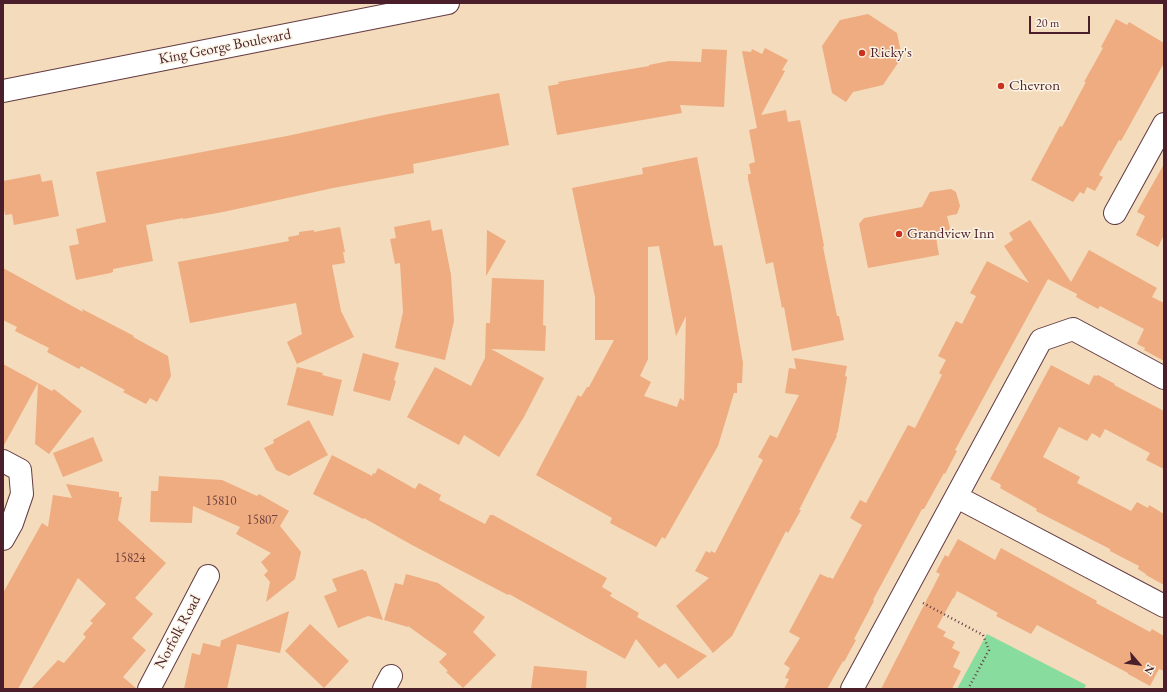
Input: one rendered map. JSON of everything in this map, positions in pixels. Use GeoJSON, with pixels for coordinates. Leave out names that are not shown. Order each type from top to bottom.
{"type":"FeatureCollection","features":[{"type":"Feature","properties":{"kind":"main road","name":"King George Boulevard"},"geometry":{"type":"LineString","coordinates":[[3,91],[448,3]]}},
{"type":"Feature","properties":{"kind":"main road"},"geometry":{"type":"LineString","coordinates":[[1115,212],[1161,136]]}},
{"type":"Feature","properties":{"kind":"main road"},"geometry":{"type":"LineString","coordinates":[[852,689],[1041,340],[1072,329],[1164,378]]}},
{"type":"Feature","properties":{"kind":"main road"},"geometry":{"type":"LineString","coordinates":[[3,461],[20,470],[22,494],[12,523],[3,539]]}},
{"type":"Feature","properties":{"kind":"main road"},"geometry":{"type":"LineString","coordinates":[[957,497],[1164,606]]}},
{"type":"Feature","properties":{"kind":"main road","name":"Norfolk Road"},"geometry":{"type":"LineString","coordinates":[[149,689],[208,576]]}},
{"type":"Feature","properties":{"kind":"path"},"geometry":{"type":"LineString","coordinates":[[917,600],[983,635],[989,650],[968,689]]}},
{"type":"Feature","properties":{"kind":"green space"},"geometry":{"type":"Polygon","coordinates":[[[987,634],[1086,685],[1084,689],[957,689],[987,634]]]}},
{"type":"Feature","properties":{"kind":"building","name":"Ricky's"},"geometry":{"type":"Polygon","coordinates":[[[868,14],[897,33],[902,57],[883,85],[853,92],[846,102],[832,93],[822,46],[840,20],[868,14]]]}},
{"type":"Feature","properties":{"kind":"building"},"geometry":{"type":"Polygon","coordinates":[[[1116,19],[1127,25],[1129,22],[1164,43],[1164,63],[1121,141],[1119,140],[1099,175],[1103,177],[1095,191],[1087,187],[1084,194],[1080,192],[1073,202],[1031,180],[1086,82],[1084,82],[1103,48],[1101,47],[1116,19]]]}},
{"type":"Feature","properties":{"kind":"building"},"geometry":{"type":"Polygon","coordinates":[[[765,48],[788,60],[782,70],[785,71],[761,115],[786,110],[788,122],[800,120],[823,247],[837,316],[839,316],[844,340],[792,351],[784,307],[782,308],[773,262],[766,264],[748,179],[748,174],[751,174],[749,164],[755,162],[749,130],[757,128],[742,51],[751,52],[752,49],[762,54],[765,48]]]}},
{"type":"Feature","properties":{"kind":"building"},"geometry":{"type":"Polygon","coordinates":[[[702,49],[727,50],[724,107],[680,105],[682,113],[557,135],[548,86],[559,84],[558,82],[669,61],[701,62],[702,49]]]}},
{"type":"Feature","properties":{"kind":"building"},"geometry":{"type":"Polygon","coordinates":[[[499,93],[509,145],[413,164],[414,173],[333,188],[223,212],[146,225],[153,261],[113,269],[113,272],[110,273],[76,280],[69,246],[79,244],[76,229],[106,222],[96,172],[287,136],[384,115],[499,93]]]}},
{"type":"Feature","properties":{"kind":"building"},"geometry":{"type":"Polygon","coordinates":[[[697,157],[714,246],[722,245],[743,363],[742,383],[737,383],[737,393],[734,393],[718,446],[665,539],[662,537],[656,547],[610,523],[612,518],[536,475],[578,395],[581,397],[587,387],[589,387],[614,340],[595,340],[595,297],[572,188],[643,174],[642,168],[697,157]],[[659,246],[648,247],[648,359],[640,376],[651,382],[644,396],[677,407],[680,398],[684,401],[686,316],[676,336],[659,246]]]}},
{"type":"Feature","properties":{"kind":"building"},"geometry":{"type":"Polygon","coordinates":[[[1164,164],[1164,235],[1158,247],[1136,235],[1145,216],[1137,212],[1164,164]]]}},
{"type":"Feature","properties":{"kind":"building"},"geometry":{"type":"Polygon","coordinates":[[[40,174],[42,182],[52,180],[59,216],[14,225],[12,214],[5,215],[3,203],[3,181],[40,174]]]}},
{"type":"Feature","properties":{"kind":"building"},"geometry":{"type":"Polygon","coordinates":[[[951,189],[956,192],[960,206],[957,214],[947,216],[950,228],[946,235],[936,237],[939,255],[868,268],[859,224],[864,218],[922,207],[930,192],[951,189]]]}},
{"type":"Feature","properties":{"kind":"building"},"geometry":{"type":"Polygon","coordinates":[[[430,220],[432,231],[442,229],[451,275],[454,321],[445,360],[395,348],[403,312],[400,263],[395,264],[390,239],[396,238],[394,227],[430,220]]]}},
{"type":"Feature","properties":{"kind":"building"},"geometry":{"type":"Polygon","coordinates":[[[1030,220],[1071,282],[1089,250],[1157,288],[1152,297],[1164,303],[1164,361],[1144,350],[1145,348],[1137,344],[1144,329],[1100,306],[1098,309],[1076,297],[1077,294],[1048,279],[955,450],[957,451],[945,474],[944,473],[924,509],[922,509],[873,600],[874,601],[854,639],[856,640],[827,689],[784,689],[789,679],[785,678],[790,668],[784,664],[800,638],[789,632],[820,574],[833,579],[862,525],[850,518],[860,500],[866,503],[908,425],[915,428],[942,375],[939,373],[946,360],[938,356],[956,321],[962,324],[976,296],[970,293],[987,261],[1029,283],[1004,246],[1013,240],[1009,233],[1030,220]]]}},
{"type":"Feature","properties":{"kind":"building"},"geometry":{"type":"Polygon","coordinates":[[[340,227],[345,252],[343,252],[345,263],[332,265],[341,311],[354,337],[297,364],[287,342],[302,334],[296,303],[190,323],[178,262],[289,241],[288,237],[299,235],[299,232],[314,230],[314,232],[340,227]]]}},
{"type":"Feature","properties":{"kind":"building"},"geometry":{"type":"Polygon","coordinates":[[[487,230],[506,241],[486,276],[487,230]]]}},
{"type":"Feature","properties":{"kind":"building"},"geometry":{"type":"Polygon","coordinates":[[[3,268],[83,312],[82,309],[134,336],[133,337],[168,356],[171,376],[157,402],[150,398],[146,404],[144,403],[123,392],[125,390],[81,366],[79,369],[47,352],[49,348],[15,331],[17,327],[3,320],[3,268]]]}},
{"type":"Feature","properties":{"kind":"building"},"geometry":{"type":"Polygon","coordinates":[[[492,278],[544,280],[543,325],[546,326],[545,351],[491,349],[544,378],[524,417],[499,457],[464,435],[459,445],[407,417],[435,367],[471,386],[485,358],[486,323],[490,323],[492,278]]]}},
{"type":"Feature","properties":{"kind":"building"},"geometry":{"type":"Polygon","coordinates":[[[363,353],[399,363],[394,380],[396,381],[390,401],[353,391],[363,353]]]}},
{"type":"Feature","properties":{"kind":"building"},"geometry":{"type":"Polygon","coordinates":[[[794,358],[847,366],[845,376],[847,377],[837,436],[799,510],[801,510],[788,533],[786,531],[732,636],[713,653],[676,606],[709,578],[695,571],[706,551],[715,553],[763,460],[758,457],[770,435],[777,438],[799,395],[785,393],[789,368],[796,369],[794,358]]]}},
{"type":"Feature","properties":{"kind":"building"},"geometry":{"type":"Polygon","coordinates":[[[3,364],[38,383],[3,447],[3,364]]]}},
{"type":"Feature","properties":{"kind":"building"},"geometry":{"type":"Polygon","coordinates":[[[1051,365],[1089,385],[1094,375],[1098,375],[1164,411],[1164,469],[1146,460],[1150,453],[1105,429],[1100,438],[1092,433],[1087,441],[1059,427],[1043,457],[1080,477],[1077,483],[1131,511],[1137,502],[1148,508],[1149,505],[1164,514],[1164,585],[1138,569],[1139,566],[1110,551],[1110,549],[1036,511],[1037,509],[1000,488],[1000,484],[990,479],[1051,365]]]}},
{"type":"Feature","properties":{"kind":"building"},"geometry":{"type":"Polygon","coordinates":[[[297,367],[323,373],[322,375],[342,380],[333,416],[287,405],[297,367]]]}},
{"type":"Feature","properties":{"kind":"building"},"geometry":{"type":"Polygon","coordinates":[[[38,383],[52,391],[54,389],[82,411],[49,454],[35,444],[38,383]]]}},
{"type":"Feature","properties":{"kind":"building"},"geometry":{"type":"Polygon","coordinates":[[[309,420],[328,455],[289,476],[276,470],[264,448],[274,443],[273,440],[309,420]]]}},
{"type":"Feature","properties":{"kind":"building"},"geometry":{"type":"Polygon","coordinates":[[[93,437],[103,461],[63,477],[53,453],[93,437]]]}},
{"type":"Feature","properties":{"kind":"building"},"geometry":{"type":"Polygon","coordinates":[[[332,455],[372,476],[378,468],[415,489],[419,483],[441,495],[439,500],[485,524],[490,515],[493,515],[607,578],[602,587],[612,593],[610,596],[639,613],[637,617],[707,656],[678,679],[665,663],[659,668],[636,639],[625,659],[509,594],[508,595],[412,545],[364,518],[363,519],[313,494],[332,455]]]}},
{"type":"Feature","properties":{"kind":"building"},"geometry":{"type":"Polygon","coordinates":[[[159,476],[222,480],[257,496],[259,494],[289,511],[280,526],[301,552],[295,579],[266,602],[270,582],[264,575],[268,571],[261,562],[271,553],[236,534],[240,527],[193,506],[192,523],[150,522],[151,491],[158,491],[159,476]]]}},
{"type":"Feature","properties":{"kind":"building"},"geometry":{"type":"Polygon","coordinates":[[[66,484],[119,492],[119,497],[122,497],[118,520],[166,563],[135,598],[153,614],[132,638],[146,650],[123,677],[137,689],[31,689],[58,660],[64,663],[86,637],[83,634],[93,623],[90,621],[106,604],[78,578],[18,689],[3,689],[3,593],[42,523],[48,527],[53,495],[72,498],[66,484]]]}},
{"type":"Feature","properties":{"kind":"building"},"geometry":{"type":"Polygon","coordinates":[[[958,539],[995,560],[1001,548],[1097,601],[1096,603],[1150,632],[1152,629],[1164,636],[1164,671],[1159,669],[1150,686],[1037,625],[1031,634],[996,616],[998,613],[957,591],[937,627],[946,632],[943,636],[955,642],[952,648],[960,652],[953,667],[961,671],[952,689],[881,689],[940,574],[936,572],[945,555],[948,557],[958,539]]]}},
{"type":"Feature","properties":{"kind":"building"},"geometry":{"type":"Polygon","coordinates":[[[363,569],[366,571],[383,620],[368,616],[338,628],[324,596],[337,591],[332,579],[363,569]]]}},
{"type":"Feature","properties":{"kind":"building"},"geometry":{"type":"Polygon","coordinates":[[[406,574],[438,583],[485,617],[473,632],[496,655],[463,688],[446,672],[448,671],[439,662],[447,654],[408,626],[384,620],[395,583],[403,585],[406,574]]]}},
{"type":"Feature","properties":{"kind":"building"},"geometry":{"type":"Polygon","coordinates":[[[289,611],[280,653],[237,644],[227,689],[184,689],[192,653],[200,655],[203,643],[220,647],[220,641],[289,611]]]}},
{"type":"Feature","properties":{"kind":"building"},"geometry":{"type":"Polygon","coordinates":[[[310,624],[349,661],[324,688],[285,651],[310,624]]]}},
{"type":"Feature","properties":{"kind":"building"},"geometry":{"type":"Polygon","coordinates":[[[534,666],[587,671],[586,689],[531,689],[534,666]]]}},
{"type":"Feature","properties":{"kind":"place","name":"Ricky's"},"geometry":{"type":"Point","coordinates":[862,53]}},
{"type":"Feature","properties":{"kind":"place","name":"Chevron"},"geometry":{"type":"Point","coordinates":[1001,86]}},
{"type":"Feature","properties":{"kind":"place","name":"Grandview Inn"},"geometry":{"type":"Point","coordinates":[899,234]}}]}
